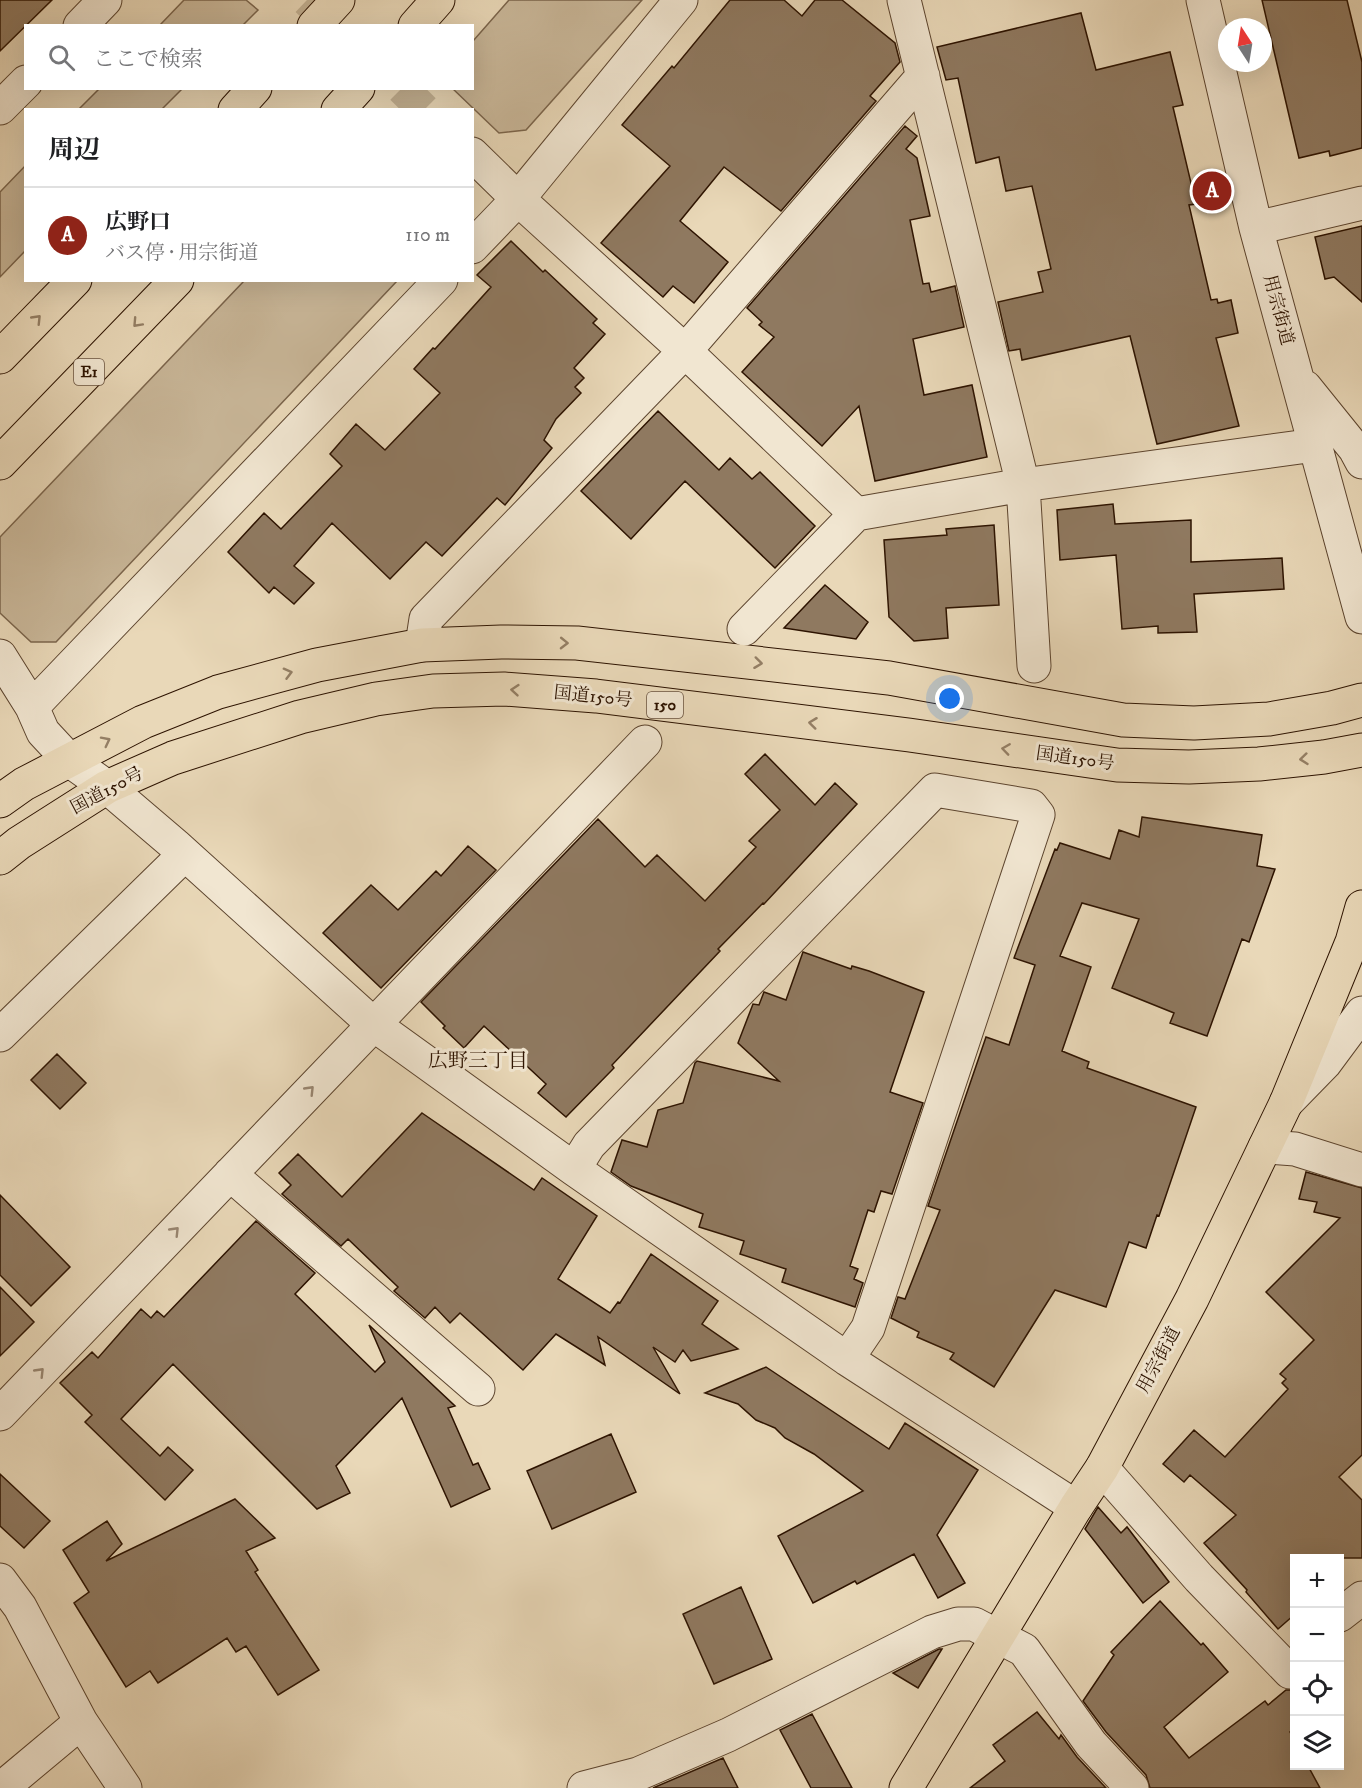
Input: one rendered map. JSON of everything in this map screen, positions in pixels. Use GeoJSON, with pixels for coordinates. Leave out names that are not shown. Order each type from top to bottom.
{"type":"FeatureCollection","features":[{"type":"Feature","properties":{"kind":"main road"},"geometry":{"type":"LineString","coordinates":[[316,24],[338,0]]}},
{"type":"Feature","properties":{"kind":"main road"},"geometry":{"type":"LineString","coordinates":[[418,24],[438,0]]}},
{"type":"Feature","properties":{"kind":"main road"},"geometry":{"type":"LineString","coordinates":[[238,108],[253,90]]}},
{"type":"Feature","properties":{"kind":"main road"},"geometry":{"type":"LineString","coordinates":[[340,108],[356,90]]}},
{"type":"Feature","properties":{"kind":"main road"},"geometry":{"type":"LineString","coordinates":[[0,357],[73,282]]}},
{"type":"Feature","properties":{"kind":"main road","name":"E1"},"geometry":{"type":"LineString","coordinates":[[0,463],[175,282]]}},
{"type":"Feature","properties":{"kind":"main road"},"geometry":{"type":"LineString","coordinates":[[0,801],[24,784],[143,722],[218,692],[317,665],[422,645],[501,642],[577,643],[889,678],[1123,720],[1194,723],[1269,719],[1332,708],[1362,700]]}},
{"type":"Feature","properties":{"kind":"main road","name":"国道150号"},"geometry":{"type":"LineString","coordinates":[[0,858],[28,837],[107,787],[173,758],[300,717],[376,699],[433,691],[492,689],[596,696],[909,735],[1117,765],[1189,767],[1259,764],[1324,757],[1362,750]]}},
{"type":"Feature","properties":{"kind":"main road","name":"用宗街道"},"geometry":{"type":"LineString","coordinates":[[906,1788],[1076,1507],[1102,1468],[1192,1299],[1286,1102],[1352,942],[1362,907]]}},
{"type":"Feature","properties":{"kind":"street"},"geometry":{"type":"LineString","coordinates":[[82,24],[105,0]]}},
{"type":"Feature","properties":{"kind":"street"},"geometry":{"type":"LineString","coordinates":[[474,245],[518,199],[681,0]]}},
{"type":"Feature","properties":{"kind":"street"},"geometry":{"type":"LineString","coordinates":[[904,0],[1023,485],[1034,666]]}},
{"type":"Feature","properties":{"kind":"street","name":"用宗街道"},"geometry":{"type":"LineString","coordinates":[[1203,0],[1256,228],[1362,617]]}},
{"type":"Feature","properties":{"kind":"street"},"geometry":{"type":"LineString","coordinates":[[422,645],[426,619],[685,351],[923,76]]}},
{"type":"Feature","properties":{"kind":"street"},"geometry":{"type":"LineString","coordinates":[[0,108],[24,84]]}},
{"type":"Feature","properties":{"kind":"street"},"geometry":{"type":"LineString","coordinates":[[474,156],[685,351],[856,514]]}},
{"type":"Feature","properties":{"kind":"street"},"geometry":{"type":"LineString","coordinates":[[1256,228],[1362,203]]}},
{"type":"Feature","properties":{"kind":"street"},"geometry":{"type":"LineString","coordinates":[[32,707],[439,282]]}},
{"type":"Feature","properties":{"kind":"street"},"geometry":{"type":"LineString","coordinates":[[1297,378],[1355,449],[1362,462]]}},
{"type":"Feature","properties":{"kind":"street"},"geometry":{"type":"LineString","coordinates":[[744,629],[856,514],[1023,485],[1315,445]]}},
{"type":"Feature","properties":{"kind":"street"},"geometry":{"type":"LineString","coordinates":[[0,656],[32,707],[43,732],[69,760],[107,787],[185,854],[373,1024],[574,1169],[847,1359],[1076,1507]]}},
{"type":"Feature","properties":{"kind":"street"},"geometry":{"type":"LineString","coordinates":[[0,1414],[645,742]]}},
{"type":"Feature","properties":{"kind":"street"},"geometry":{"type":"LineString","coordinates":[[574,1169],[589,1145],[935,790],[1031,806],[1038,815],[868,1328],[847,1359]]}},
{"type":"Feature","properties":{"kind":"street"},"geometry":{"type":"LineString","coordinates":[[0,1035],[185,854]]}},
{"type":"Feature","properties":{"kind":"street"},"geometry":{"type":"LineString","coordinates":[[1286,1102],[1325,1063],[1362,1013]]}},
{"type":"Feature","properties":{"kind":"street"},"geometry":{"type":"LineString","coordinates":[[1265,1147],[1295,1149],[1362,1170]]}},
{"type":"Feature","properties":{"kind":"street"},"geometry":{"type":"LineString","coordinates":[[230,1174],[478,1389]]}},
{"type":"Feature","properties":{"kind":"street"},"geometry":{"type":"LineString","coordinates":[[1102,1468],[1199,1578],[1288,1661]]}},
{"type":"Feature","properties":{"kind":"street"},"geometry":{"type":"LineString","coordinates":[[0,1580],[20,1607],[81,1722],[125,1788]]}},
{"type":"Feature","properties":{"kind":"street"},"geometry":{"type":"LineString","coordinates":[[1344,1612],[1362,1598]]}},
{"type":"Feature","properties":{"kind":"street"},"geometry":{"type":"LineString","coordinates":[[584,1788],[638,1774],[728,1735],[932,1632],[958,1624],[974,1624],[1024,1650],[1091,1744],[1132,1788]]}},
{"type":"Feature","properties":{"kind":"street"},"geometry":{"type":"LineString","coordinates":[[2,1788],[81,1722]]}},
{"type":"Feature","properties":{"kind":"shaded area"},"geometry":{"type":"Polygon","coordinates":[[[184,0],[246,0],[258,10],[244,24],[161,24],[184,0]]]}},
{"type":"Feature","properties":{"kind":"shaded area"},"geometry":{"type":"Polygon","coordinates":[[[509,0],[642,0],[526,130],[499,133],[454,90],[474,90],[474,40],[509,0]]]}},
{"type":"Feature","properties":{"kind":"shaded area"},"geometry":{"type":"Polygon","coordinates":[[[98,90],[181,90],[163,108],[80,108],[98,90]]]}},
{"type":"Feature","properties":{"kind":"shaded area"},"geometry":{"type":"Polygon","coordinates":[[[24,167],[24,252],[0,277],[0,192],[24,167]]]}},
{"type":"Feature","properties":{"kind":"shaded area"},"geometry":{"type":"Polygon","coordinates":[[[243,282],[396,282],[56,642],[31,642],[0,613],[0,537],[243,282]]]}},
{"type":"Feature","properties":{"kind":"building"},"geometry":{"type":"Polygon","coordinates":[[[0,0],[52,0],[28,24],[24,24],[24,27],[0,51],[0,0]]]}},
{"type":"Feature","properties":{"kind":"building"},"geometry":{"type":"Polygon","coordinates":[[[730,0],[784,0],[802,16],[815,0],[842,0],[895,43],[900,62],[870,96],[876,101],[781,211],[724,167],[680,221],[728,262],[694,303],[673,286],[663,297],[601,243],[670,166],[622,125],[672,66],[674,68],[730,0]]]}},
{"type":"Feature","properties":{"kind":"building"},"geometry":{"type":"Polygon","coordinates":[[[1262,0],[1347,0],[1362,62],[1362,148],[1330,156],[1329,151],[1299,158],[1272,43],[1272,18],[1266,18],[1262,0]]]}},
{"type":"Feature","properties":{"kind":"building"},"geometry":{"type":"Polygon","coordinates":[[[1081,13],[1096,70],[1170,52],[1183,105],[1173,107],[1196,204],[1189,205],[1211,300],[1217,299],[1218,303],[1231,300],[1238,333],[1216,338],[1239,426],[1157,444],[1130,336],[1022,360],[1020,349],[1009,351],[998,302],[1043,292],[1038,272],[1051,269],[1032,186],[1006,191],[999,157],[976,163],[958,78],[946,80],[937,47],[1081,13]]]}},
{"type":"Feature","properties":{"kind":"building"},"geometry":{"type":"Polygon","coordinates":[[[905,126],[917,136],[906,149],[917,158],[930,216],[910,220],[923,284],[929,283],[931,292],[955,286],[964,327],[913,339],[924,395],[972,385],[987,457],[875,481],[859,406],[822,446],[742,372],[774,337],[759,325],[762,322],[747,308],[905,126]]]}},
{"type":"Feature","properties":{"kind":"building"},"geometry":{"type":"Polygon","coordinates":[[[1362,226],[1362,302],[1334,277],[1325,279],[1315,237],[1362,226]]]}},
{"type":"Feature","properties":{"kind":"building"},"geometry":{"type":"Polygon","coordinates":[[[511,241],[597,319],[593,323],[605,334],[574,368],[584,378],[575,387],[581,393],[556,419],[544,440],[552,448],[505,505],[497,498],[442,556],[426,542],[390,579],[332,523],[294,566],[314,583],[294,604],[274,587],[269,593],[228,552],[264,513],[281,529],[342,466],[330,454],[356,424],[385,450],[440,393],[414,369],[491,287],[477,275],[511,241]]]}},
{"type":"Feature","properties":{"kind":"building"},"geometry":{"type":"Polygon","coordinates":[[[658,411],[719,470],[730,458],[752,479],[760,472],[815,526],[775,568],[685,481],[631,539],[581,491],[658,411]]]}},
{"type":"Feature","properties":{"kind":"building"},"geometry":{"type":"Polygon","coordinates":[[[1113,504],[1115,524],[1191,520],[1191,562],[1282,558],[1284,589],[1194,594],[1197,632],[1158,633],[1158,626],[1122,629],[1116,555],[1060,560],[1057,510],[1113,504]]]}},
{"type":"Feature","properties":{"kind":"building"},"geometry":{"type":"Polygon","coordinates":[[[994,525],[999,605],[946,608],[948,638],[914,641],[889,617],[884,540],[947,535],[946,529],[994,525]]]}},
{"type":"Feature","properties":{"kind":"building"},"geometry":{"type":"Polygon","coordinates":[[[825,585],[868,622],[856,639],[784,628],[825,585]]]}},
{"type":"Feature","properties":{"kind":"building"},"geometry":{"type":"Polygon","coordinates":[[[765,754],[815,805],[835,783],[857,804],[764,904],[718,949],[720,951],[612,1065],[614,1068],[566,1117],[538,1093],[546,1084],[484,1026],[464,1048],[421,1002],[598,819],[645,867],[657,855],[705,901],[756,847],[749,841],[780,810],[745,774],[765,754]]]}},
{"type":"Feature","properties":{"kind":"building"},"geometry":{"type":"Polygon","coordinates":[[[1142,817],[1262,835],[1257,866],[1275,869],[1249,942],[1242,939],[1207,1036],[1170,1023],[1174,1013],[1112,988],[1139,919],[1082,903],[1060,956],[1091,967],[1062,1051],[1089,1062],[1087,1068],[1196,1107],[1146,1248],[1129,1242],[1106,1307],[1055,1290],[994,1387],[950,1359],[954,1353],[917,1337],[919,1332],[891,1318],[898,1297],[905,1299],[940,1210],[928,1206],[986,1037],[1009,1045],[1035,965],[1014,958],[1055,849],[1057,850],[1060,843],[1110,859],[1119,830],[1139,837],[1142,817]]]}},
{"type":"Feature","properties":{"kind":"building"},"geometry":{"type":"Polygon","coordinates":[[[468,846],[496,870],[381,988],[323,933],[371,885],[398,910],[436,871],[441,876],[468,846]]]}},
{"type":"Feature","properties":{"kind":"building"},"geometry":{"type":"Polygon","coordinates":[[[803,952],[851,969],[852,966],[869,971],[924,992],[890,1092],[923,1103],[892,1194],[881,1191],[874,1212],[868,1210],[850,1266],[858,1269],[854,1279],[863,1283],[855,1307],[782,1282],[786,1269],[740,1254],[744,1241],[699,1227],[703,1214],[631,1186],[611,1172],[622,1140],[647,1147],[658,1110],[683,1103],[697,1061],[779,1081],[738,1043],[753,1004],[759,1005],[764,992],[786,1000],[803,952]]]}},
{"type":"Feature","properties":{"kind":"building"},"geometry":{"type":"Polygon","coordinates":[[[57,1054],[86,1083],[60,1109],[31,1080],[57,1054]]]}},
{"type":"Feature","properties":{"kind":"building"},"geometry":{"type":"Polygon","coordinates":[[[422,1113],[534,1190],[542,1178],[597,1216],[558,1279],[610,1313],[618,1302],[620,1303],[651,1254],[718,1301],[702,1324],[738,1349],[691,1361],[683,1350],[675,1362],[653,1347],[680,1394],[598,1337],[605,1365],[556,1334],[523,1370],[460,1313],[450,1323],[435,1307],[425,1318],[394,1291],[398,1287],[348,1239],[341,1246],[282,1194],[291,1185],[279,1173],[298,1154],[342,1197],[422,1113]]]}},
{"type":"Feature","properties":{"kind":"building"},"geometry":{"type":"Polygon","coordinates":[[[1306,1172],[1362,1188],[1362,1455],[1339,1477],[1362,1500],[1362,1558],[1344,1558],[1344,1554],[1290,1554],[1290,1618],[1278,1629],[1246,1592],[1247,1590],[1204,1543],[1236,1515],[1190,1475],[1184,1482],[1163,1464],[1194,1430],[1225,1457],[1288,1389],[1282,1383],[1286,1379],[1280,1374],[1314,1340],[1266,1292],[1340,1218],[1314,1212],[1317,1202],[1299,1199],[1306,1172]]]}},
{"type":"Feature","properties":{"kind":"building"},"geometry":{"type":"Polygon","coordinates":[[[0,1195],[70,1267],[31,1306],[0,1275],[0,1195]]]}},
{"type":"Feature","properties":{"kind":"building"},"geometry":{"type":"Polygon","coordinates":[[[256,1221],[315,1273],[295,1294],[375,1372],[385,1362],[369,1325],[455,1406],[448,1408],[473,1465],[478,1463],[490,1489],[451,1507],[402,1398],[336,1466],[350,1493],[317,1509],[173,1364],[121,1419],[160,1456],[168,1447],[193,1470],[165,1500],[85,1422],[92,1415],[60,1383],[92,1352],[98,1358],[141,1309],[151,1318],[157,1311],[164,1317],[256,1221]]]}},
{"type":"Feature","properties":{"kind":"building"},"geometry":{"type":"Polygon","coordinates":[[[0,1287],[34,1322],[0,1356],[0,1287]]]}},
{"type":"Feature","properties":{"kind":"building"},"geometry":{"type":"Polygon","coordinates":[[[766,1367],[889,1449],[905,1423],[978,1470],[937,1535],[965,1583],[938,1598],[914,1554],[857,1584],[855,1581],[813,1603],[778,1536],[863,1491],[814,1454],[785,1438],[775,1428],[756,1420],[738,1404],[705,1393],[766,1367]]]}},
{"type":"Feature","properties":{"kind":"building"},"geometry":{"type":"Polygon","coordinates":[[[611,1434],[636,1492],[552,1529],[527,1471],[611,1434]]]}},
{"type":"Feature","properties":{"kind":"building"},"geometry":{"type":"Polygon","coordinates":[[[0,1474],[50,1521],[24,1548],[0,1526],[0,1474]]]}},
{"type":"Feature","properties":{"kind":"building"},"geometry":{"type":"Polygon","coordinates":[[[235,1499],[275,1538],[246,1551],[258,1570],[255,1572],[319,1670],[278,1695],[246,1646],[236,1652],[227,1638],[158,1683],[150,1671],[126,1687],[74,1603],[89,1592],[63,1550],[107,1521],[122,1544],[106,1561],[235,1499]]]}},
{"type":"Feature","properties":{"kind":"building"},"geometry":{"type":"Polygon","coordinates":[[[1098,1507],[1121,1533],[1127,1527],[1169,1582],[1143,1603],[1085,1529],[1098,1507]]]}},
{"type":"Feature","properties":{"kind":"building"},"geometry":{"type":"Polygon","coordinates":[[[741,1587],[772,1659],[714,1684],[683,1614],[741,1587]]]}},
{"type":"Feature","properties":{"kind":"building"},"geometry":{"type":"Polygon","coordinates":[[[1160,1601],[1201,1645],[1203,1643],[1228,1672],[1164,1727],[1189,1758],[1265,1701],[1268,1705],[1286,1690],[1290,1690],[1290,1770],[1310,1770],[1320,1788],[1150,1788],[1146,1775],[1106,1732],[1083,1701],[1114,1655],[1111,1652],[1160,1601]]]}},
{"type":"Feature","properties":{"kind":"building"},"geometry":{"type":"Polygon","coordinates":[[[942,1649],[918,1688],[893,1673],[942,1649]]]}},
{"type":"Feature","properties":{"kind":"building"},"geometry":{"type":"Polygon","coordinates":[[[1037,1712],[1059,1739],[1061,1735],[1077,1757],[1106,1788],[970,1788],[1005,1761],[993,1745],[1037,1712]]]}},
{"type":"Feature","properties":{"kind":"building"},"geometry":{"type":"Polygon","coordinates":[[[812,1714],[852,1788],[811,1788],[780,1730],[812,1714]]]}},
{"type":"Feature","properties":{"kind":"building"},"geometry":{"type":"Polygon","coordinates":[[[723,1758],[738,1788],[653,1788],[723,1758]]]}},
{"type":"Feature","properties":{"kind":"tunnel"},"geometry":{"type":"LineString","coordinates":[[307,0],[332,24]]}},
{"type":"Feature","properties":{"kind":"tunnel"},"geometry":{"type":"LineString","coordinates":[[404,90],[422,108]]}},
{"type":"Feature","properties":{"kind":"place","name":"広野口"},"geometry":{"type":"Point","coordinates":[1212,191]}},
{"type":"Feature","properties":{"kind":"district","name":"広野三丁目"},"geometry":{"type":"Point","coordinates":[478,1061]}}]}
